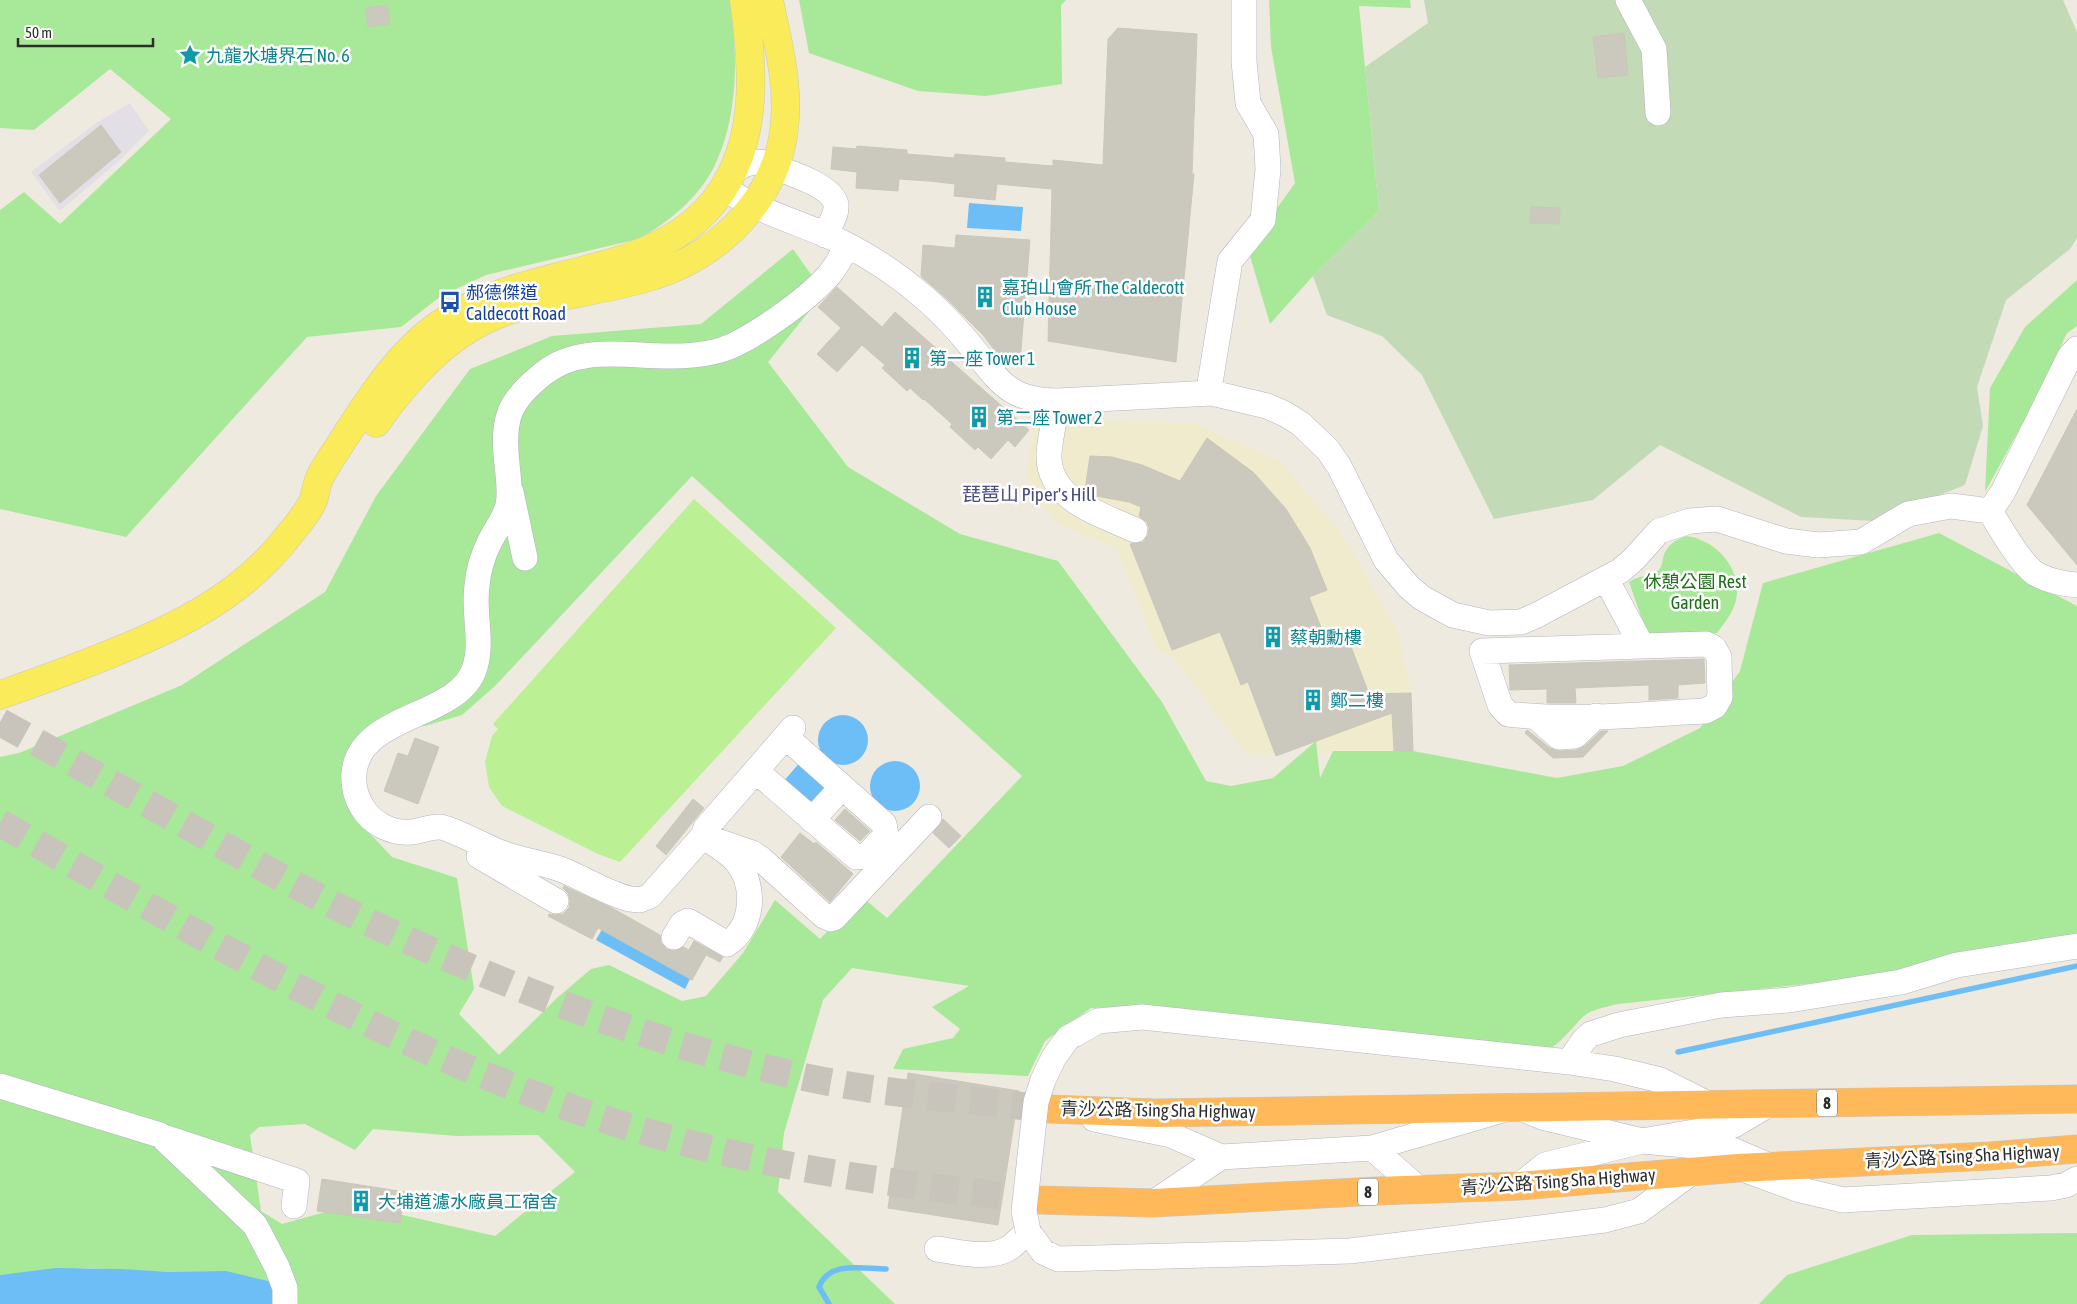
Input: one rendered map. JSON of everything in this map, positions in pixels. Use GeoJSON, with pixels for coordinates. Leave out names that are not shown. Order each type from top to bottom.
{"type":"FeatureCollection","features":[{"type":"Feature","properties":{"kind":"highway","name":"青沙公路 Tsing Sha Highway"},"geometry":{"type":"LineString","coordinates":[[1048,1109],[1155,1113],[1516,1106],[2077,1099]]}},
{"type":"Feature","properties":{"kind":"highway","name":"青沙公路 Tsing Sha Highway"},"geometry":{"type":"LineString","coordinates":[[1038,1200],[1153,1203],[1519,1186],[1738,1168],[1990,1156],[2077,1149]]}},
{"type":"Feature","properties":{"kind":"main road"},"geometry":{"type":"LineString","coordinates":[[312,503],[319,478],[365,406],[402,359],[434,328],[475,304],[506,291],[616,260],[656,246],[690,225],[713,202],[728,181],[745,139],[750,100],[750,50],[744,0]]}},
{"type":"Feature","properties":{"kind":"main road"},"geometry":{"type":"LineString","coordinates":[[0,695],[53,677],[144,640],[186,620],[238,587],[264,564],[283,543],[312,503],[333,487],[404,385],[426,363],[468,329],[492,317],[518,308],[649,278],[677,267],[723,238],[740,223],[754,205],[776,168],[783,140],[785,97],[782,66],[769,0]]}},
{"type":"Feature","properties":{"kind":"street"},"geometry":{"type":"LineString","coordinates":[[1212,393],[1210,383],[1230,261],[1263,220],[1268,169],[1266,134],[1248,104],[1244,62],[1244,0]]}},
{"type":"Feature","properties":{"kind":"street"},"geometry":{"type":"LineString","coordinates":[[1628,0],[1654,49],[1658,113]]}},
{"type":"Feature","properties":{"kind":"street"},"geometry":{"type":"LineString","coordinates":[[825,235],[835,214],[836,205],[830,194],[819,186],[760,162],[750,162],[740,166],[728,181],[754,205],[848,245],[874,260],[926,299],[955,328],[1001,383],[1014,392],[1028,398],[1058,401],[1212,393],[1267,406],[1293,419],[1316,436],[1339,466],[1378,544],[1397,574],[1422,598],[1453,615],[1470,620],[1489,623],[1521,622],[1620,571],[1633,560],[1659,531],[1673,524],[1690,520],[1717,519],[1786,541],[1818,545],[1861,542],[1908,514],[1951,506],[1990,511]]}},
{"type":"Feature","properties":{"kind":"street"},"geometry":{"type":"LineString","coordinates":[[525,558],[509,484],[506,457],[506,427],[510,409],[522,392],[546,371],[574,357],[589,354],[675,356],[706,353],[735,344],[783,314],[819,285],[832,272],[848,245]]}},
{"type":"Feature","properties":{"kind":"street"},"geometry":{"type":"LineString","coordinates":[[1990,511],[2003,492],[2070,356],[2077,349]]}},
{"type":"Feature","properties":{"kind":"street"},"geometry":{"type":"LineString","coordinates":[[1058,401],[1049,453],[1049,465],[1058,486],[1076,502],[1134,530]]}},
{"type":"Feature","properties":{"kind":"street"},"geometry":{"type":"LineString","coordinates":[[509,484],[505,516],[486,550],[476,588],[477,648],[475,668],[467,683],[449,699],[430,707],[369,741],[359,753],[354,781],[356,793],[367,815],[381,826],[455,846],[482,857],[556,901]]}},
{"type":"Feature","properties":{"kind":"street"},"geometry":{"type":"LineString","coordinates":[[1990,511],[2010,544],[2035,573],[2066,584],[2077,585]]}},
{"type":"Feature","properties":{"kind":"street"},"geometry":{"type":"LineString","coordinates":[[1606,579],[1642,646]]}},
{"type":"Feature","properties":{"kind":"street"},"geometry":{"type":"LineString","coordinates":[[1470,620],[1500,705],[1508,714],[1536,717],[1705,711],[1715,706],[1720,697],[1719,657],[1714,648],[1706,644],[1482,651]]}},
{"type":"Feature","properties":{"kind":"street"},"geometry":{"type":"LineString","coordinates":[[409,833],[440,827],[502,854],[554,867],[621,897],[640,900],[656,891],[703,836],[706,828],[789,733],[842,787],[884,824],[886,835],[866,856],[856,857],[756,771]]}},
{"type":"Feature","properties":{"kind":"street"},"geometry":{"type":"LineString","coordinates":[[812,820],[842,787]]}},
{"type":"Feature","properties":{"kind":"street"},"geometry":{"type":"LineString","coordinates":[[703,836],[752,853],[824,916],[831,919],[929,817]]}},
{"type":"Feature","properties":{"kind":"street"},"geometry":{"type":"LineString","coordinates":[[674,937],[682,924],[688,921],[727,944],[735,939],[745,926],[751,897],[741,868],[736,860],[703,836]]}},
{"type":"Feature","properties":{"kind":"street"},"geometry":{"type":"LineString","coordinates":[[1569,1062],[1584,1040],[1591,1034],[1619,1025],[1721,1005],[1789,1000],[1901,982],[1957,966],[2077,946]]}},
{"type":"Feature","properties":{"kind":"street"},"geometry":{"type":"LineString","coordinates":[[1692,1172],[1639,1211],[1605,1220],[1350,1251],[1058,1259],[1043,1252],[1028,1231],[1024,1211],[1036,1102],[1043,1080],[1054,1057],[1068,1038],[1098,1021],[1142,1017],[1615,1068],[1660,1080],[1710,1105]]}},
{"type":"Feature","properties":{"kind":"street"},"geometry":{"type":"LineString","coordinates":[[0,1086],[298,1181],[294,1206]]}},
{"type":"Feature","properties":{"kind":"street"},"geometry":{"type":"LineString","coordinates":[[1519,1186],[1545,1165],[1642,1141],[1734,1125],[1771,1103]]}},
{"type":"Feature","properties":{"kind":"street"},"geometry":{"type":"LineString","coordinates":[[1048,1109],[1171,1135],[1221,1157],[1372,1148],[1516,1106],[1542,1117],[1642,1141],[1730,1149],[1772,1167]]}},
{"type":"Feature","properties":{"kind":"street"},"geometry":{"type":"LineString","coordinates":[[160,1136],[255,1225],[277,1267],[285,1288],[285,1304]]}},
{"type":"Feature","properties":{"kind":"street"},"geometry":{"type":"LineString","coordinates":[[1372,1148],[1420,1190]]}},
{"type":"Feature","properties":{"kind":"street"},"geometry":{"type":"LineString","coordinates":[[1153,1203],[1221,1157]]}},
{"type":"Feature","properties":{"kind":"street"},"geometry":{"type":"LineString","coordinates":[[1738,1168],[1797,1189],[1843,1200],[2051,1188],[2066,1185],[2077,1179]]}},
{"type":"Feature","properties":{"kind":"street"},"geometry":{"type":"LineString","coordinates":[[937,1249],[978,1254],[996,1254],[1010,1247],[1028,1231]]}},
{"type":"Feature","properties":{"kind":"shaded area"},"geometry":{"type":"Polygon","coordinates":[[[130,103],[149,131],[121,159],[60,211],[31,172],[96,123],[130,103]]]}},
{"type":"Feature","properties":{"kind":"shaded area"},"geometry":{"type":"Polygon","coordinates":[[[1036,417],[1196,424],[1280,461],[1345,538],[1399,634],[1411,693],[1413,751],[1333,751],[1323,757],[1316,741],[1276,755],[1246,754],[1172,656],[1157,651],[1117,548],[1059,525],[1032,493],[1026,469],[1036,417]]]}},
{"type":"Feature","properties":{"kind":"green space"},"geometry":{"type":"Polygon","coordinates":[[[0,0],[730,0],[735,64],[732,108],[722,149],[713,169],[699,190],[671,218],[638,239],[486,275],[441,296],[401,327],[307,337],[126,537],[0,509],[0,210],[24,192],[60,224],[171,119],[110,69],[34,130],[0,128],[0,0]]]}},
{"type":"Feature","properties":{"kind":"green space"},"geometry":{"type":"Polygon","coordinates":[[[799,0],[1066,0],[1061,5],[1062,84],[986,96],[918,91],[809,53],[799,0]]]}},
{"type":"Feature","properties":{"kind":"green space"},"geometry":{"type":"Polygon","coordinates":[[[1269,0],[1410,0],[1411,8],[1359,6],[1379,211],[1313,276],[1270,324],[1248,249],[1295,183],[1271,47],[1269,0]]]}},
{"type":"Feature","properties":{"kind":"green space"},"geometry":{"type":"Polygon","coordinates":[[[1424,0],[2063,0],[2077,32],[2077,238],[2070,249],[2006,300],[1977,387],[1983,426],[1965,485],[1874,521],[1801,517],[1660,445],[1593,500],[1494,519],[1422,375],[1382,336],[1327,315],[1313,276],[1379,211],[1365,67],[1428,23],[1424,0]]]}},
{"type":"Feature","properties":{"kind":"green space"},"geometry":{"type":"Polygon","coordinates":[[[793,249],[824,293],[768,362],[848,467],[960,534],[1058,561],[1162,702],[1206,781],[1231,786],[1273,778],[1316,741],[1320,778],[1333,751],[1413,751],[1557,778],[1623,766],[1700,728],[1740,671],[1763,583],[1939,533],[2077,606],[2077,938],[2005,944],[1872,977],[1618,1004],[1584,1016],[1562,1040],[1546,1051],[1123,1007],[1091,1008],[1045,1041],[1028,1076],[893,1069],[903,1049],[953,1038],[960,1029],[932,1007],[969,986],[852,968],[823,1000],[784,1133],[778,1192],[895,1304],[276,1304],[170,1272],[87,1268],[0,1275],[0,757],[19,753],[182,685],[325,592],[376,496],[470,369],[552,336],[701,324],[793,249]],[[692,476],[495,686],[462,715],[425,726],[401,729],[347,755],[343,794],[360,823],[392,857],[457,878],[474,989],[459,1014],[499,1055],[557,998],[591,969],[609,965],[682,1001],[706,996],[743,953],[775,900],[820,939],[861,896],[887,918],[1022,776],[692,476]],[[305,1124],[259,1127],[250,1135],[261,1211],[282,1224],[354,1204],[495,1236],[575,1172],[538,1135],[456,1136],[373,1129],[355,1150],[305,1124]]]}},
{"type":"Feature","properties":{"kind":"green space"},"geometry":{"type":"Polygon","coordinates":[[[2077,280],[2077,326],[2067,333],[2031,408],[1985,492],[1990,388],[2025,327],[2077,280]]]}},
{"type":"Feature","properties":{"kind":"green space"},"geometry":{"type":"Polygon","coordinates":[[[694,499],[836,628],[620,862],[598,854],[502,806],[489,787],[485,762],[492,736],[498,729],[493,724],[694,499]]]}},
{"type":"Feature","properties":{"kind":"green space","name":"休憩公園 Rest Garden"},"geometry":{"type":"Polygon","coordinates":[[[1687,536],[1706,542],[1723,555],[1733,572],[1737,598],[1730,614],[1717,633],[1648,636],[1629,582],[1659,570],[1664,553],[1669,546],[1687,536]]]}},
{"type":"Feature","properties":{"kind":"green space"},"geometry":{"type":"Polygon","coordinates":[[[2077,1233],[2077,1304],[1759,1304],[1787,1275],[1912,1235],[2077,1233]]]}},
{"type":"Feature","properties":{"kind":"water"},"geometry":{"type":"Polygon","coordinates":[[[969,203],[1023,207],[1021,231],[967,228],[969,203]]]}},
{"type":"Feature","properties":{"kind":"water"},"geometry":{"type":"Polygon","coordinates":[[[848,715],[861,722],[867,730],[867,750],[861,758],[853,764],[838,765],[825,758],[819,750],[818,735],[825,722],[833,716],[848,715]]]}},
{"type":"Feature","properties":{"kind":"water"},"geometry":{"type":"Polygon","coordinates":[[[802,760],[829,784],[810,806],[783,782],[802,760]]]}},
{"type":"Feature","properties":{"kind":"water"},"geometry":{"type":"Polygon","coordinates":[[[900,761],[913,768],[919,776],[919,796],[913,804],[905,810],[890,811],[877,804],[871,796],[870,781],[877,768],[885,762],[900,761]]]}},
{"type":"Feature","properties":{"kind":"water"},"geometry":{"type":"Polygon","coordinates":[[[606,922],[694,971],[685,989],[596,940],[606,922]]]}},
{"type":"Feature","properties":{"kind":"water"},"geometry":{"type":"Polygon","coordinates":[[[56,1268],[170,1272],[226,1271],[276,1283],[276,1304],[0,1304],[0,1275],[56,1268]]]}},
{"type":"Feature","properties":{"kind":"building"},"geometry":{"type":"Polygon","coordinates":[[[387,5],[390,24],[368,27],[365,8],[387,5]]]}},
{"type":"Feature","properties":{"kind":"building"},"geometry":{"type":"Polygon","coordinates":[[[1118,28],[1197,34],[1192,174],[1194,174],[1176,362],[1048,341],[1052,189],[997,184],[995,200],[954,196],[955,184],[929,181],[899,179],[898,191],[856,188],[857,172],[831,169],[833,147],[856,149],[857,146],[907,150],[907,154],[954,158],[955,154],[1005,158],[1005,162],[1053,166],[1053,160],[1103,165],[1108,39],[1118,28]]]}},
{"type":"Feature","properties":{"kind":"building"},"geometry":{"type":"Polygon","coordinates":[[[1624,33],[1628,75],[1598,78],[1593,37],[1624,33]]]}},
{"type":"Feature","properties":{"kind":"building"},"geometry":{"type":"Polygon","coordinates":[[[101,125],[121,152],[60,203],[39,175],[101,125]]]}},
{"type":"Feature","properties":{"kind":"building"},"geometry":{"type":"Polygon","coordinates":[[[1531,207],[1560,208],[1559,224],[1530,223],[1531,207]]]}},
{"type":"Feature","properties":{"kind":"building","name":"嘉珀山會所 The Caldecott Club House"},"geometry":{"type":"Polygon","coordinates":[[[956,235],[1030,240],[1020,362],[1003,362],[984,336],[921,276],[923,245],[955,248],[956,235]]]}},
{"type":"Feature","properties":{"kind":"building"},"geometry":{"type":"Polygon","coordinates":[[[837,287],[882,327],[895,312],[1029,430],[1015,447],[1008,440],[991,459],[978,447],[975,450],[950,427],[952,424],[924,399],[910,388],[907,391],[882,368],[885,365],[862,345],[837,372],[817,354],[841,328],[818,307],[837,287]]]}},
{"type":"Feature","properties":{"kind":"building"},"geometry":{"type":"Polygon","coordinates":[[[2077,409],[2077,565],[2027,505],[2077,409]]]}},
{"type":"Feature","properties":{"kind":"building"},"geometry":{"type":"Polygon","coordinates":[[[1207,438],[1254,473],[1286,509],[1310,548],[1327,590],[1309,597],[1327,643],[1347,636],[1369,694],[1411,693],[1413,751],[1394,751],[1392,713],[1276,756],[1248,682],[1241,685],[1220,632],[1172,650],[1130,544],[1143,542],[1148,535],[1149,528],[1147,522],[1139,516],[1141,507],[1129,502],[1096,496],[1085,490],[1090,456],[1112,457],[1142,465],[1180,481],[1207,438]]]}},
{"type":"Feature","properties":{"kind":"building"},"geometry":{"type":"Polygon","coordinates":[[[1704,659],[1705,683],[1678,685],[1678,698],[1649,700],[1649,685],[1575,688],[1576,703],[1547,703],[1547,689],[1510,690],[1509,665],[1704,659]]]}},
{"type":"Feature","properties":{"kind":"building"},"geometry":{"type":"Polygon","coordinates":[[[1527,730],[1550,748],[1560,751],[1577,750],[1585,746],[1601,731],[1608,731],[1583,757],[1553,758],[1525,733],[1527,730]]]}},
{"type":"Feature","properties":{"kind":"building"},"geometry":{"type":"Polygon","coordinates":[[[415,738],[439,747],[418,804],[384,791],[398,753],[408,756],[415,738]]]}},
{"type":"Feature","properties":{"kind":"building"},"geometry":{"type":"Polygon","coordinates":[[[693,799],[704,808],[666,855],[656,846],[693,799]]]}},
{"type":"Feature","properties":{"kind":"building"},"geometry":{"type":"Polygon","coordinates":[[[845,809],[870,831],[860,841],[835,820],[845,809]]]}},
{"type":"Feature","properties":{"kind":"building"},"geometry":{"type":"Polygon","coordinates":[[[943,819],[961,836],[949,848],[933,833],[943,819]]]}},
{"type":"Feature","properties":{"kind":"building"},"geometry":{"type":"Polygon","coordinates":[[[800,833],[814,844],[816,842],[853,874],[830,902],[781,857],[800,833]]]}},
{"type":"Feature","properties":{"kind":"building"},"geometry":{"type":"Polygon","coordinates":[[[564,886],[612,908],[660,935],[661,943],[667,949],[674,951],[683,947],[689,950],[694,941],[723,957],[720,962],[706,955],[692,980],[598,928],[592,939],[548,916],[549,914],[563,914],[569,908],[570,901],[568,893],[563,888],[564,886]]]}},
{"type":"Feature","properties":{"kind":"building"},"geometry":{"type":"Polygon","coordinates":[[[908,1073],[1019,1091],[998,1225],[888,1208],[908,1073]]]}},
{"type":"Feature","properties":{"kind":"building","name":"大埔道濾水廠員工宿舍"},"geometry":{"type":"Polygon","coordinates":[[[322,1179],[405,1192],[400,1223],[317,1211],[322,1179]]]}},
{"type":"Feature","properties":{"kind":"waterway"},"geometry":{"type":"LineString","coordinates":[[1678,1052],[2077,966]]}},
{"type":"Feature","properties":{"kind":"waterway"},"geometry":{"type":"LineString","coordinates":[[829,1304],[819,1287],[824,1278],[831,1273],[839,1269],[848,1268],[886,1269]]}},
{"type":"Feature","properties":{"kind":"tunnel"},"geometry":{"type":"LineString","coordinates":[[0,722],[336,906],[480,972],[583,1012],[688,1047],[741,1062],[826,1082],[1049,1109]]}},
{"type":"Feature","properties":{"kind":"tunnel"},"geometry":{"type":"LineString","coordinates":[[0,823],[161,914],[325,1002],[408,1042],[493,1079],[579,1111],[668,1138],[760,1160],[898,1183],[1038,1200]]}},
{"type":"Feature","properties":{"kind":"place","name":"九龍水塘界石 No. 6"},"geometry":{"type":"Point","coordinates":[190,55]}},
{"type":"Feature","properties":{"kind":"place","name":"嘉珀山會所 The Caldecott Club House"},"geometry":{"type":"Point","coordinates":[985,297]}},
{"type":"Feature","properties":{"kind":"place","name":"郝德傑道 Caldecott Road"},"geometry":{"type":"Point","coordinates":[450,302]}},
{"type":"Feature","properties":{"kind":"place","name":"第一座 Tower 1"},"geometry":{"type":"Point","coordinates":[912,358]}},
{"type":"Feature","properties":{"kind":"place","name":"第二座 Tower 2"},"geometry":{"type":"Point","coordinates":[979,417]}},
{"type":"Feature","properties":{"kind":"place","name":"蔡朝勳樓"},"geometry":{"type":"Point","coordinates":[1273,637]}},
{"type":"Feature","properties":{"kind":"place","name":"鄭二樓"},"geometry":{"type":"Point","coordinates":[1313,700]}},
{"type":"Feature","properties":{"kind":"place","name":"大埔道濾水廠員工宿舍"},"geometry":{"type":"Point","coordinates":[361,1201]}},
{"type":"Feature","properties":{"kind":"district","name":"琵琶山 Piper's Hill"},"geometry":{"type":"Point","coordinates":[1029,494]}}]}
